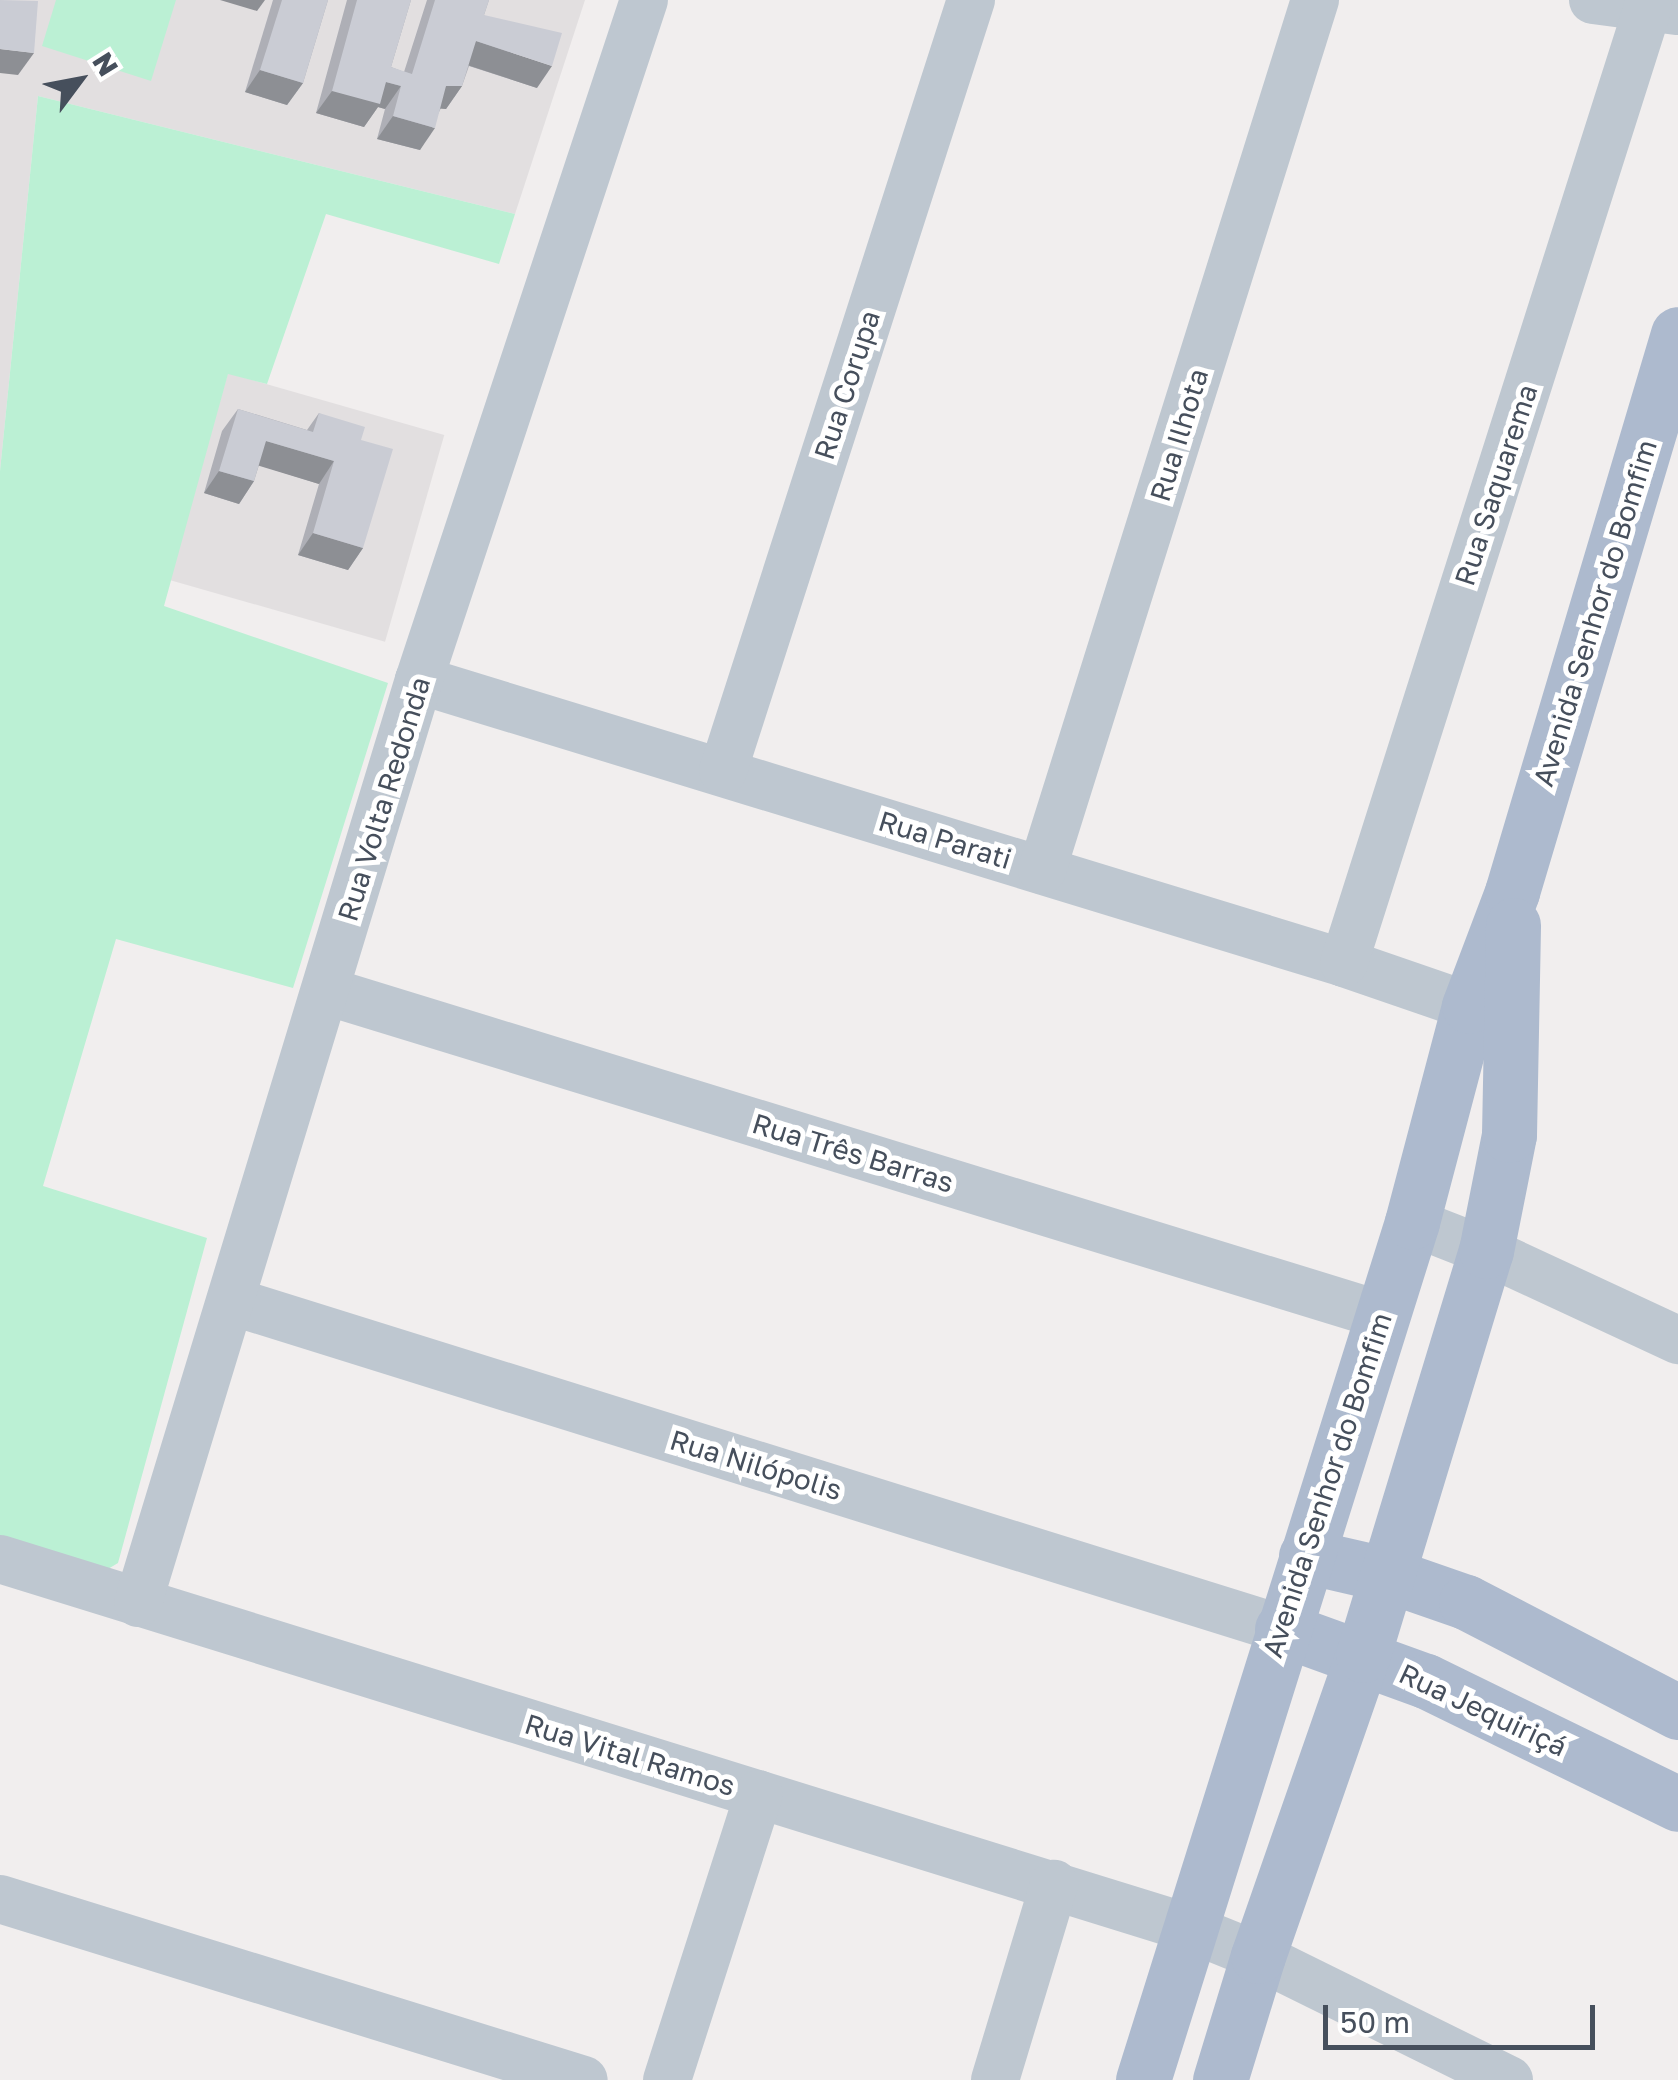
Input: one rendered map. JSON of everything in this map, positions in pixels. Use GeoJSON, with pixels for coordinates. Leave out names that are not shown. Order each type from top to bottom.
{"type":"FeatureCollection","features":[{"type":"Feature","properties":{"kind":"main road","name":"Avenida Senhor do Bomfim"},"geometry":{"type":"LineString","coordinates":[[1143,2080],[1412,1222],[1470,1006],[1512,892],[1678,334]]}},
{"type":"Feature","properties":{"kind":"main road","name":"Avenida Senhor do Bomfim"},"geometry":{"type":"LineString","coordinates":[[1220,2080],[1258,1956],[1363,1655],[1486,1251],[1508,1135],[1512,892]]}},
{"type":"Feature","properties":{"kind":"main road"},"geometry":{"type":"LineString","coordinates":[[1306,1556],[1388,1575],[1466,1602],[1678,1712]]}},
{"type":"Feature","properties":{"kind":"main road","name":"Rua Jequiriçá"},"geometry":{"type":"LineString","coordinates":[[1282,1629],[1363,1655],[1426,1681],[1678,1804]]}},
{"type":"Feature","properties":{"kind":"street","name":"Rua Volta Redonda"},"geometry":{"type":"LineString","coordinates":[[138,1603],[419,680],[644,0]]}},
{"type":"Feature","properties":{"kind":"street","name":"Rua Corupa"},"geometry":{"type":"LineString","coordinates":[[723,771],[971,0]]}},
{"type":"Feature","properties":{"kind":"street","name":"Rua Ilhota"},"geometry":{"type":"LineString","coordinates":[[1042,870],[1315,0]]}},
{"type":"Feature","properties":{"kind":"street"},"geometry":{"type":"LineString","coordinates":[[1593,0],[1663,9]]}},
{"type":"Feature","properties":{"kind":"street","name":"Rua Saquarema"},"geometry":{"type":"LineString","coordinates":[[1344,962],[1663,9]]}},
{"type":"Feature","properties":{"kind":"street","name":"Rua Parati"},"geometry":{"type":"LineString","coordinates":[[419,680],[1344,962],[1470,1006]]}},
{"type":"Feature","properties":{"kind":"street","name":"Rua Três Barras"},"geometry":{"type":"LineString","coordinates":[[326,991],[1381,1315]]}},
{"type":"Feature","properties":{"kind":"street"},"geometry":{"type":"LineString","coordinates":[[1412,1222],[1486,1251],[1678,1340]]}},
{"type":"Feature","properties":{"kind":"street","name":"Rua Nilópolis"},"geometry":{"type":"LineString","coordinates":[[231,1301],[1282,1629]]}},
{"type":"Feature","properties":{"kind":"street","name":"Rua Vital Ramos"},"geometry":{"type":"LineString","coordinates":[[0,1559],[1189,1928],[1258,1956],[1508,2080]]}},
{"type":"Feature","properties":{"kind":"street"},"geometry":{"type":"LineString","coordinates":[[667,2080],[760,1794]]}},
{"type":"Feature","properties":{"kind":"street"},"geometry":{"type":"LineString","coordinates":[[996,2080],[1054,1884]]}},
{"type":"Feature","properties":{"kind":"street"},"geometry":{"type":"LineString","coordinates":[[0,1899],[584,2080]]}},
{"type":"Feature","properties":{"kind":"shaded area"},"geometry":{"type":"Polygon","coordinates":[[[0,0],[585,0],[515,214],[38,96],[0,471],[0,0]]]}},
{"type":"Feature","properties":{"kind":"shaded area"},"geometry":{"type":"Polygon","coordinates":[[[228,373],[444,435],[385,642],[169,580],[228,373]]]}},
{"type":"Feature","properties":{"kind":"green space"},"geometry":{"type":"Polygon","coordinates":[[[56,0],[176,0],[151,81],[42,46],[56,0]]]}},
{"type":"Feature","properties":{"kind":"green space"},"geometry":{"type":"Polygon","coordinates":[[[38,96],[515,214],[499,264],[326,214],[267,384],[228,374],[164,606],[388,683],[293,988],[116,939],[43,1186],[207,1238],[118,1563],[103,1572],[0,1539],[0,471],[38,96]]]}},
{"type":"Feature","properties":{"kind":"building"},"geometry":{"type":"Polygon","coordinates":[[[0,0],[38,1],[34,53],[0,49],[0,0]]]}},
{"type":"Feature","properties":{"kind":"building"},"geometry":{"type":"Polygon","coordinates":[[[282,0],[328,0],[303,83],[260,70],[282,0]]]}},
{"type":"Feature","properties":{"kind":"building"},"geometry":{"type":"Polygon","coordinates":[[[357,0],[411,0],[391,67],[412,74],[435,0],[489,0],[484,15],[562,33],[552,66],[476,41],[462,86],[446,86],[435,128],[393,116],[401,86],[386,82],[380,104],[332,91],[357,0]]]}},
{"type":"Feature","properties":{"kind":"building"},"geometry":{"type":"Polygon","coordinates":[[[238,409],[313,432],[319,413],[365,427],[361,440],[393,449],[363,548],[313,533],[334,461],[266,441],[254,481],[219,471],[238,409]]]}}]}
